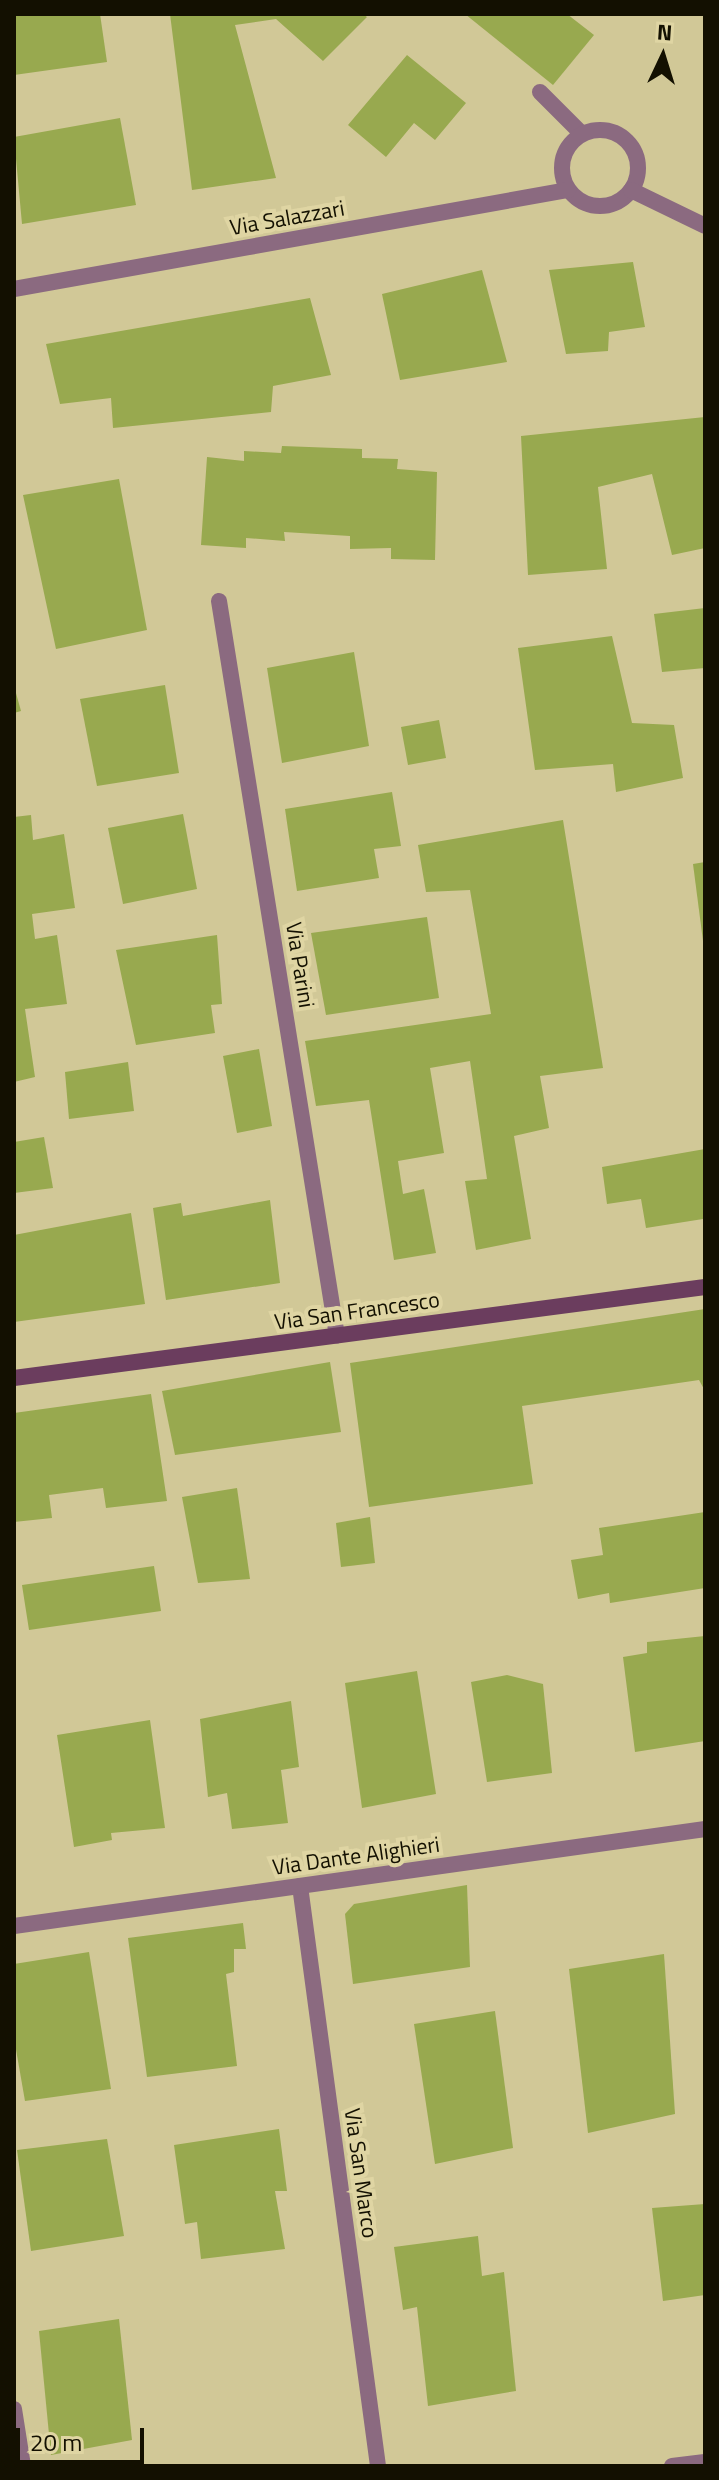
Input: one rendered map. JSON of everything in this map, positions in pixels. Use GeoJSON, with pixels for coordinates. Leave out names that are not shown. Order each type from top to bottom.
{"type":"FeatureCollection","features":[{"type":"Feature","properties":{"kind":"main road","name":"Via San Francesco"},"geometry":{"type":"LineString","coordinates":[[14,1378],[705,1287]]}},
{"type":"Feature","properties":{"kind":"street"},"geometry":{"type":"LineString","coordinates":[[540,92],[582,134]]}},
{"type":"Feature","properties":{"kind":"street"},"geometry":{"type":"LineString","coordinates":[[602,129],[634,149],[638,167],[631,190],[605,206],[584,203],[568,190],[561,169],[582,134],[602,129]]}},
{"type":"Feature","properties":{"kind":"street","name":"Via Salazzari"},"geometry":{"type":"LineString","coordinates":[[14,289],[568,190]]}},
{"type":"Feature","properties":{"kind":"street"},"geometry":{"type":"LineString","coordinates":[[631,190],[705,226]]}},
{"type":"Feature","properties":{"kind":"street","name":"Via Parini"},"geometry":{"type":"LineString","coordinates":[[219,601],[337,1336]]}},
{"type":"Feature","properties":{"kind":"street","name":"Via Dante Alighieri"},"geometry":{"type":"LineString","coordinates":[[14,1926],[705,1829]]}},
{"type":"Feature","properties":{"kind":"street","name":"Via San Marco"},"geometry":{"type":"LineString","coordinates":[[300,1886],[378,2466]]}},
{"type":"Feature","properties":{"kind":"street"},"geometry":{"type":"LineString","coordinates":[[14,2409],[23,2466]]}},
{"type":"Feature","properties":{"kind":"street"},"geometry":{"type":"LineString","coordinates":[[672,2466],[705,2462]]}},
{"type":"Feature","properties":{"kind":"building"},"geometry":{"type":"Polygon","coordinates":[[[14,14],[100,14],[107,62],[14,75],[14,14]]]}},
{"type":"Feature","properties":{"kind":"building"},"geometry":{"type":"Polygon","coordinates":[[[170,14],[363,14],[367,17],[323,61],[276,19],[235,25],[276,178],[192,190],[170,14]]]}},
{"type":"Feature","properties":{"kind":"building"},"geometry":{"type":"Polygon","coordinates":[[[465,14],[567,14],[594,35],[553,85],[465,14]]]}},
{"type":"Feature","properties":{"kind":"building"},"geometry":{"type":"Polygon","coordinates":[[[407,55],[466,103],[435,140],[414,123],[386,157],[348,125],[407,55]]]}},
{"type":"Feature","properties":{"kind":"building"},"geometry":{"type":"Polygon","coordinates":[[[120,118],[136,205],[22,224],[14,137],[120,118]]]}},
{"type":"Feature","properties":{"kind":"building"},"geometry":{"type":"Polygon","coordinates":[[[633,262],[645,327],[609,332],[608,351],[566,354],[549,270],[633,262]]]}},
{"type":"Feature","properties":{"kind":"building"},"geometry":{"type":"Polygon","coordinates":[[[482,270],[507,362],[400,380],[382,294],[482,270]]]}},
{"type":"Feature","properties":{"kind":"building"},"geometry":{"type":"Polygon","coordinates":[[[310,298],[331,375],[273,386],[271,412],[113,428],[111,398],[60,404],[46,344],[310,298]]]}},
{"type":"Feature","properties":{"kind":"building"},"geometry":{"type":"Polygon","coordinates":[[[705,417],[705,548],[672,555],[652,474],[598,487],[607,569],[528,575],[521,436],[705,417]]]}},
{"type":"Feature","properties":{"kind":"building"},"geometry":{"type":"Polygon","coordinates":[[[282,446],[362,449],[362,458],[398,459],[397,469],[437,472],[435,560],[391,559],[391,548],[350,549],[350,536],[284,532],[285,541],[246,538],[246,548],[201,545],[207,457],[244,461],[244,451],[281,453],[282,446]]]}},
{"type":"Feature","properties":{"kind":"building"},"geometry":{"type":"Polygon","coordinates":[[[119,479],[147,630],[56,649],[23,495],[119,479]]]}},
{"type":"Feature","properties":{"kind":"building"},"geometry":{"type":"Polygon","coordinates":[[[705,608],[705,668],[662,672],[654,614],[705,608]]]}},
{"type":"Feature","properties":{"kind":"building"},"geometry":{"type":"Polygon","coordinates":[[[612,636],[632,723],[674,725],[683,778],[616,792],[613,764],[535,770],[518,648],[612,636]]]}},
{"type":"Feature","properties":{"kind":"building"},"geometry":{"type":"Polygon","coordinates":[[[354,652],[369,746],[282,763],[267,668],[354,652]]]}},
{"type":"Feature","properties":{"kind":"building"},"geometry":{"type":"Polygon","coordinates":[[[165,685],[179,773],[97,786],[80,699],[165,685]]]}},
{"type":"Feature","properties":{"kind":"building"},"geometry":{"type":"Polygon","coordinates":[[[14,686],[21,711],[14,713],[14,686]]]}},
{"type":"Feature","properties":{"kind":"building"},"geometry":{"type":"Polygon","coordinates":[[[439,720],[446,758],[408,765],[401,727],[439,720]]]}},
{"type":"Feature","properties":{"kind":"building"},"geometry":{"type":"Polygon","coordinates":[[[392,792],[401,846],[374,849],[379,878],[297,891],[285,809],[392,792]]]}},
{"type":"Feature","properties":{"kind":"building"},"geometry":{"type":"Polygon","coordinates":[[[183,814],[197,889],[123,904],[108,828],[183,814]]]}},
{"type":"Feature","properties":{"kind":"building"},"geometry":{"type":"Polygon","coordinates":[[[31,815],[33,840],[64,834],[75,908],[32,914],[35,939],[57,935],[67,1004],[25,1009],[35,1077],[14,1082],[14,817],[31,815]]]}},
{"type":"Feature","properties":{"kind":"building"},"geometry":{"type":"Polygon","coordinates":[[[563,820],[603,1068],[540,1076],[549,1128],[514,1136],[531,1239],[476,1250],[465,1181],[487,1179],[470,1061],[430,1068],[444,1153],[398,1161],[403,1194],[424,1189],[436,1253],[394,1260],[369,1100],[316,1106],[305,1041],[491,1014],[470,890],[426,892],[418,845],[563,820]]]}},
{"type":"Feature","properties":{"kind":"building"},"geometry":{"type":"Polygon","coordinates":[[[705,862],[705,941],[703,941],[693,864],[705,862]]]}},
{"type":"Feature","properties":{"kind":"building"},"geometry":{"type":"Polygon","coordinates":[[[427,917],[439,998],[326,1015],[311,933],[427,917]]]}},
{"type":"Feature","properties":{"kind":"building"},"geometry":{"type":"Polygon","coordinates":[[[217,935],[222,1004],[211,1005],[215,1033],[136,1045],[116,950],[217,935]]]}},
{"type":"Feature","properties":{"kind":"building"},"geometry":{"type":"Polygon","coordinates":[[[259,1049],[272,1126],[237,1133],[223,1056],[259,1049]]]}},
{"type":"Feature","properties":{"kind":"building"},"geometry":{"type":"Polygon","coordinates":[[[128,1062],[134,1111],[69,1119],[65,1072],[128,1062]]]}},
{"type":"Feature","properties":{"kind":"building"},"geometry":{"type":"Polygon","coordinates":[[[44,1137],[53,1188],[14,1193],[14,1142],[44,1137]]]}},
{"type":"Feature","properties":{"kind":"building"},"geometry":{"type":"Polygon","coordinates":[[[705,1149],[703,1219],[646,1228],[641,1199],[607,1204],[602,1167],[705,1149]]]}},
{"type":"Feature","properties":{"kind":"building"},"geometry":{"type":"Polygon","coordinates":[[[270,1200],[280,1283],[166,1300],[153,1208],[181,1203],[183,1216],[270,1200]]]}},
{"type":"Feature","properties":{"kind":"building"},"geometry":{"type":"Polygon","coordinates":[[[131,1213],[145,1304],[14,1322],[14,1235],[131,1213]]]}},
{"type":"Feature","properties":{"kind":"building"},"geometry":{"type":"Polygon","coordinates":[[[705,1309],[705,1391],[699,1380],[522,1406],[533,1484],[369,1507],[350,1363],[705,1309]]]}},
{"type":"Feature","properties":{"kind":"building"},"geometry":{"type":"Polygon","coordinates":[[[330,1362],[341,1432],[175,1455],[162,1391],[330,1362]]]}},
{"type":"Feature","properties":{"kind":"building"},"geometry":{"type":"Polygon","coordinates":[[[151,1394],[167,1501],[106,1508],[103,1488],[49,1495],[52,1518],[14,1522],[14,1413],[151,1394]]]}},
{"type":"Feature","properties":{"kind":"building"},"geometry":{"type":"Polygon","coordinates":[[[237,1488],[250,1579],[198,1583],[182,1497],[237,1488]]]}},
{"type":"Feature","properties":{"kind":"building"},"geometry":{"type":"Polygon","coordinates":[[[705,1512],[705,1588],[610,1603],[609,1593],[578,1599],[571,1560],[603,1555],[599,1528],[705,1512]]]}},
{"type":"Feature","properties":{"kind":"building"},"geometry":{"type":"Polygon","coordinates":[[[370,1517],[375,1563],[341,1567],[336,1523],[370,1517]]]}},
{"type":"Feature","properties":{"kind":"building"},"geometry":{"type":"Polygon","coordinates":[[[154,1566],[161,1611],[29,1630],[22,1585],[154,1566]]]}},
{"type":"Feature","properties":{"kind":"building"},"geometry":{"type":"Polygon","coordinates":[[[705,1636],[705,1741],[635,1752],[623,1657],[647,1653],[647,1642],[705,1636]]]}},
{"type":"Feature","properties":{"kind":"building"},"geometry":{"type":"Polygon","coordinates":[[[417,1671],[436,1794],[362,1808],[345,1683],[417,1671]]]}},
{"type":"Feature","properties":{"kind":"building"},"geometry":{"type":"Polygon","coordinates":[[[507,1675],[543,1684],[552,1773],[487,1782],[471,1682],[507,1675]]]}},
{"type":"Feature","properties":{"kind":"building"},"geometry":{"type":"Polygon","coordinates":[[[291,1701],[299,1767],[281,1770],[288,1823],[232,1829],[227,1793],[208,1797],[200,1719],[291,1701]]]}},
{"type":"Feature","properties":{"kind":"building"},"geometry":{"type":"Polygon","coordinates":[[[150,1720],[165,1828],[111,1833],[112,1840],[74,1847],[57,1735],[150,1720]]]}},
{"type":"Feature","properties":{"kind":"building"},"geometry":{"type":"Polygon","coordinates":[[[467,1885],[470,1967],[353,1984],[345,1914],[354,1904],[467,1885]]]}},
{"type":"Feature","properties":{"kind":"building"},"geometry":{"type":"Polygon","coordinates":[[[243,1923],[246,1949],[234,1949],[234,1972],[226,1974],[237,2066],[147,2077],[128,1938],[243,1923]]]}},
{"type":"Feature","properties":{"kind":"building"},"geometry":{"type":"Polygon","coordinates":[[[89,1952],[111,2089],[25,2101],[14,2038],[14,1964],[89,1952]]]}},
{"type":"Feature","properties":{"kind":"building"},"geometry":{"type":"Polygon","coordinates":[[[664,1954],[675,2114],[588,2133],[569,1969],[664,1954]]]}},
{"type":"Feature","properties":{"kind":"building"},"geometry":{"type":"Polygon","coordinates":[[[495,2011],[513,2148],[435,2164],[414,2024],[495,2011]]]}},
{"type":"Feature","properties":{"kind":"building"},"geometry":{"type":"Polygon","coordinates":[[[279,2129],[287,2191],[275,2191],[285,2249],[201,2259],[197,2222],[185,2224],[174,2145],[279,2129]]]}},
{"type":"Feature","properties":{"kind":"building"},"geometry":{"type":"Polygon","coordinates":[[[107,2139],[124,2236],[31,2251],[17,2150],[107,2139]]]}},
{"type":"Feature","properties":{"kind":"building"},"geometry":{"type":"Polygon","coordinates":[[[705,2204],[705,2295],[663,2301],[652,2208],[705,2204]]]}},
{"type":"Feature","properties":{"kind":"building"},"geometry":{"type":"Polygon","coordinates":[[[478,2236],[482,2276],[504,2272],[516,2391],[428,2406],[417,2307],[403,2310],[394,2247],[478,2236]]]}},
{"type":"Feature","properties":{"kind":"building"},"geometry":{"type":"Polygon","coordinates":[[[119,2319],[132,2440],[51,2455],[39,2331],[119,2319]]]}}]}
